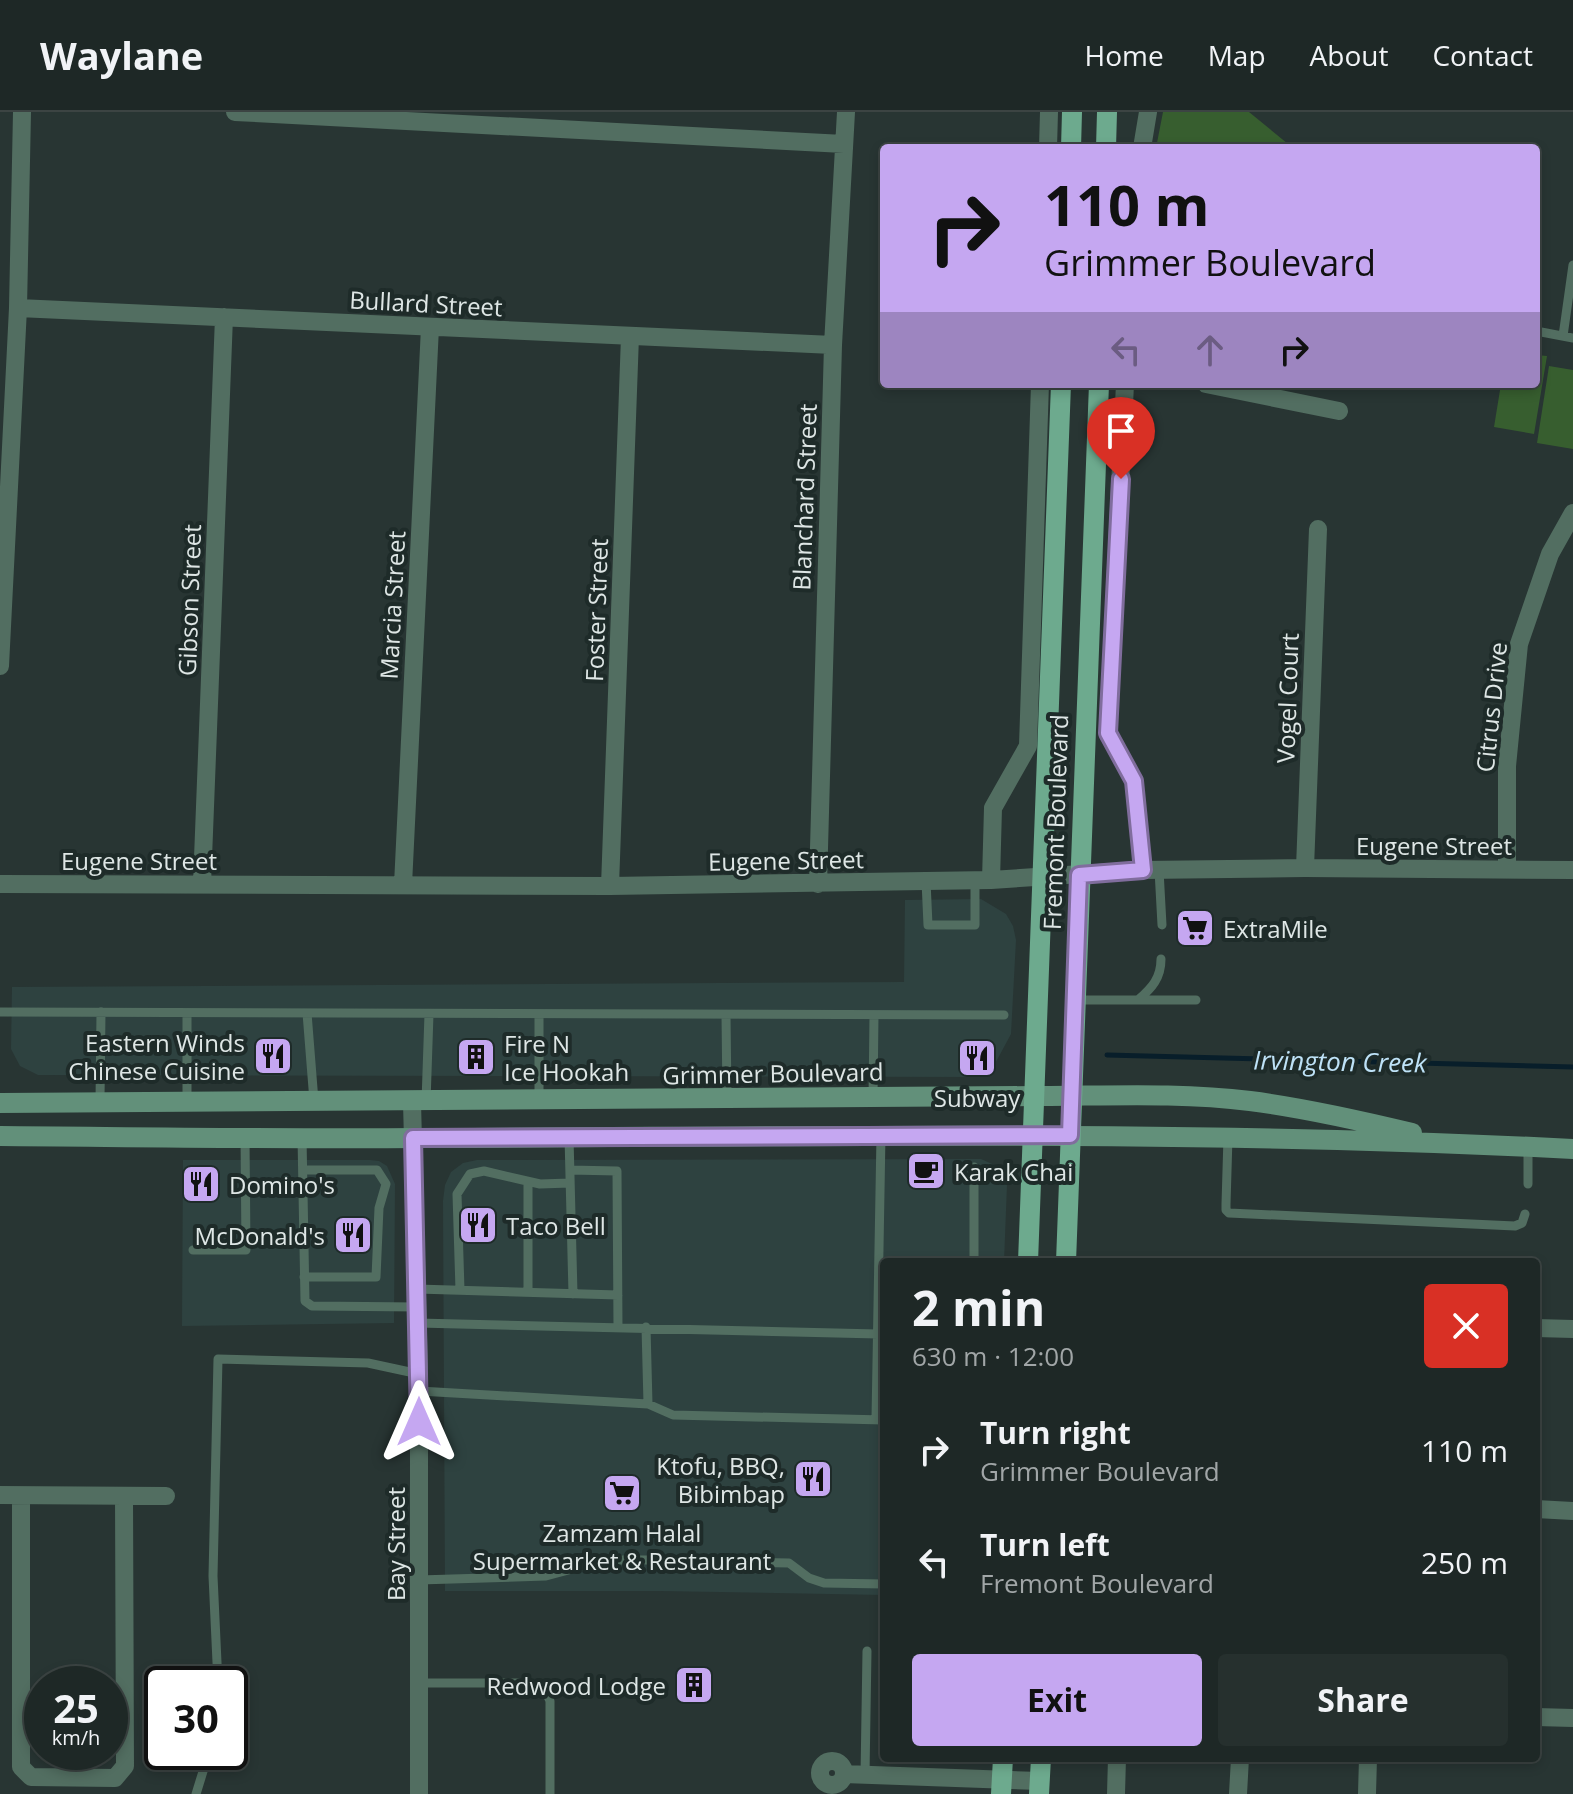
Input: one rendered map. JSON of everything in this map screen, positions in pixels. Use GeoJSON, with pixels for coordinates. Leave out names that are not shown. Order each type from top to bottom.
{"type":"FeatureCollection","features":[{"type":"Feature","properties":{"kind":"main road"},"geometry":{"type":"LineString","coordinates":[[1071,144],[1072,112]]}},
{"type":"Feature","properties":{"kind":"main road"},"geometry":{"type":"LineString","coordinates":[[1106,144],[1107,112]]}},
{"type":"Feature","properties":{"kind":"main road","name":"Fremont Boulevard"},"geometry":{"type":"LineString","coordinates":[[1028,1258],[1061,388]]}},
{"type":"Feature","properties":{"kind":"main road","name":"Fremont Boulevard"},"geometry":{"type":"LineString","coordinates":[[1066,1258],[1099,388]]}},
{"type":"Feature","properties":{"kind":"main road","name":"Grimmer Boulevard"},"geometry":{"type":"LineString","coordinates":[[0,1103],[1072,1096],[1247,1101],[1326,1112],[1446,1142]]}},
{"type":"Feature","properties":{"kind":"main road","name":"Grimmer Boulevard"},"geometry":{"type":"LineString","coordinates":[[0,1136],[413,1138],[1033,1134],[1446,1142],[1573,1149]]}},
{"type":"Feature","properties":{"kind":"main road"},"geometry":{"type":"LineString","coordinates":[[1002,1786],[1003,1762]]}},
{"type":"Feature","properties":{"kind":"main road"},"geometry":{"type":"LineString","coordinates":[[1040,1787],[1041,1762]]}},
{"type":"Feature","properties":{"kind":"street"},"geometry":{"type":"LineString","coordinates":[[0,666],[4,485],[18,308],[22,112]]}},
{"type":"Feature","properties":{"kind":"street"},"geometry":{"type":"LineString","coordinates":[[235,112],[844,144]]}},
{"type":"Feature","properties":{"kind":"street","name":"Blanchard Street"},"geometry":{"type":"LineString","coordinates":[[818,884],[833,345],[846,112]]}},
{"type":"Feature","properties":{"kind":"street"},"geometry":{"type":"LineString","coordinates":[[1048,144],[1049,112]]}},
{"type":"Feature","properties":{"kind":"street"},"geometry":{"type":"LineString","coordinates":[[1143,144],[1148,112]]}},
{"type":"Feature","properties":{"kind":"street","name":"Bullard Street"},"geometry":{"type":"LineString","coordinates":[[18,308],[833,345]]}},
{"type":"Feature","properties":{"kind":"street","name":"Gibson Street"},"geometry":{"type":"LineString","coordinates":[[202,884],[224,317]]}},
{"type":"Feature","properties":{"kind":"street","name":"Marcia Street"},"geometry":{"type":"LineString","coordinates":[[403,885],[430,327]]}},
{"type":"Feature","properties":{"kind":"street","name":"Foster Street"},"geometry":{"type":"LineString","coordinates":[[610,886],[630,336]]}},
{"type":"Feature","properties":{"kind":"street","name":"Fremont Boulevard"},"geometry":{"type":"LineString","coordinates":[[983,880],[993,808],[1028,746],[1040,388]]}},
{"type":"Feature","properties":{"kind":"street","name":"Fremont Boulevard"},"geometry":{"type":"LineString","coordinates":[[1125,388],[1108,733],[1134,781],[1151,870]]}},
{"type":"Feature","properties":{"kind":"street"},"geometry":{"type":"LineString","coordinates":[[1226,388],[1339,411]]}},
{"type":"Feature","properties":{"kind":"street","name":"Citrus Drive"},"geometry":{"type":"LineString","coordinates":[[1507,869],[1507,766],[1519,644],[1550,554],[1573,513]]}},
{"type":"Feature","properties":{"kind":"street","name":"Vogel Court"},"geometry":{"type":"LineString","coordinates":[[1305,868],[1318,529]]}},
{"type":"Feature","properties":{"kind":"street","name":"Eugene Street"},"geometry":{"type":"LineString","coordinates":[[0,884],[610,886],[983,880],[1151,870],[1573,870]]}},
{"type":"Feature","properties":{"kind":"street","name":"Bay Street"},"geometry":{"type":"LineString","coordinates":[[419,1102],[413,1138],[419,1382],[419,1794]]}},
{"type":"Feature","properties":{"kind":"street"},"geometry":{"type":"LineString","coordinates":[[1540,1328],[1573,1329]]}},
{"type":"Feature","properties":{"kind":"street"},"geometry":{"type":"LineString","coordinates":[[0,1495],[166,1496]]}},
{"type":"Feature","properties":{"kind":"street"},"geometry":{"type":"LineString","coordinates":[[21,1496],[21,1767],[31,1777],[115,1778],[125,1766],[124,1496]]}},
{"type":"Feature","properties":{"kind":"street"},"geometry":{"type":"LineString","coordinates":[[1540,1509],[1573,1511]]}},
{"type":"Feature","properties":{"kind":"street"},"geometry":{"type":"LineString","coordinates":[[1540,1717],[1573,1718]]}},
{"type":"Feature","properties":{"kind":"street"},"geometry":{"type":"LineString","coordinates":[[1116,1794],[1117,1762]]}},
{"type":"Feature","properties":{"kind":"street"},"geometry":{"type":"LineString","coordinates":[[1238,1794],[1240,1762]]}},
{"type":"Feature","properties":{"kind":"street"},"geometry":{"type":"LineString","coordinates":[[1367,1794],[1368,1762]]}},
{"type":"Feature","properties":{"kind":"street"},"geometry":{"type":"LineString","coordinates":[[844,1774],[1040,1787]]}},
{"type":"Feature","properties":{"kind":"lane"},"geometry":{"type":"LineString","coordinates":[[1540,332],[1568,337],[1573,265]]}},
{"type":"Feature","properties":{"kind":"lane"},"geometry":{"type":"LineString","coordinates":[[1151,870],[1162,925]]}},
{"type":"Feature","properties":{"kind":"lane"},"geometry":{"type":"LineString","coordinates":[[926,881],[928,925],[975,925],[983,880]]}},
{"type":"Feature","properties":{"kind":"lane"},"geometry":{"type":"LineString","coordinates":[[1138,1000],[1156,982],[1161,972],[1161,959]]}},
{"type":"Feature","properties":{"kind":"lane"},"geometry":{"type":"LineString","coordinates":[[1075,1000],[1196,1000]]}},
{"type":"Feature","properties":{"kind":"lane"},"geometry":{"type":"LineString","coordinates":[[0,1012],[1004,1015]]}},
{"type":"Feature","properties":{"kind":"lane"},"geometry":{"type":"LineString","coordinates":[[100,1102],[101,1012]]}},
{"type":"Feature","properties":{"kind":"lane"},"geometry":{"type":"LineString","coordinates":[[187,1013],[187,1102]]}},
{"type":"Feature","properties":{"kind":"lane"},"geometry":{"type":"LineString","coordinates":[[307,1013],[314,1101]]}},
{"type":"Feature","properties":{"kind":"lane"},"geometry":{"type":"LineString","coordinates":[[419,1102],[429,1014]]}},
{"type":"Feature","properties":{"kind":"lane"},"geometry":{"type":"LineString","coordinates":[[539,1014],[539,1101]]}},
{"type":"Feature","properties":{"kind":"lane"},"geometry":{"type":"LineString","coordinates":[[726,1015],[727,1099]]}},
{"type":"Feature","properties":{"kind":"lane"},"geometry":{"type":"LineString","coordinates":[[873,1098],[874,1015]]}},
{"type":"Feature","properties":{"kind":"lane"},"geometry":{"type":"LineString","coordinates":[[880,1353],[881,1135]]}},
{"type":"Feature","properties":{"kind":"lane"},"geometry":{"type":"LineString","coordinates":[[193,1250],[246,1250],[245,1137]]}},
{"type":"Feature","properties":{"kind":"lane"},"geometry":{"type":"LineString","coordinates":[[302,1137],[305,1301],[312,1306],[417,1306],[618,1327],[878,1334]]}},
{"type":"Feature","properties":{"kind":"lane"},"geometry":{"type":"LineString","coordinates":[[569,1137],[573,1294]]}},
{"type":"Feature","properties":{"kind":"lane"},"geometry":{"type":"LineString","coordinates":[[1228,1137],[1226,1204],[1229,1213],[1515,1226],[1522,1223],[1525,1214]]}},
{"type":"Feature","properties":{"kind":"lane"},"geometry":{"type":"LineString","coordinates":[[1528,1147],[1528,1184]]}},
{"type":"Feature","properties":{"kind":"lane"},"geometry":{"type":"LineString","coordinates":[[974,1167],[974,1258]]}},
{"type":"Feature","properties":{"kind":"lane"},"geometry":{"type":"LineString","coordinates":[[303,1170],[377,1170],[386,1184],[379,1208],[376,1277],[304,1277]]}},
{"type":"Feature","properties":{"kind":"lane"},"geometry":{"type":"LineString","coordinates":[[570,1170],[617,1171],[618,1327]]}},
{"type":"Feature","properties":{"kind":"lane"},"geometry":{"type":"LineString","coordinates":[[460,1290],[457,1194],[470,1174],[484,1171],[528,1182],[570,1183]]}},
{"type":"Feature","properties":{"kind":"lane"},"geometry":{"type":"LineString","coordinates":[[528,1182],[528,1292]]}},
{"type":"Feature","properties":{"kind":"lane"},"geometry":{"type":"LineString","coordinates":[[417,1306],[460,1290],[618,1295]]}},
{"type":"Feature","properties":{"kind":"lane"},"geometry":{"type":"LineString","coordinates":[[646,1327],[648,1404]]}},
{"type":"Feature","properties":{"kind":"lane"},"geometry":{"type":"LineString","coordinates":[[217,1666],[213,1576],[218,1359],[368,1363],[419,1382],[648,1404],[673,1415],[880,1420]]}},
{"type":"Feature","properties":{"kind":"lane"},"geometry":{"type":"LineString","coordinates":[[419,1580],[546,1576],[619,1560],[789,1563],[809,1578],[824,1583],[880,1584]]}},
{"type":"Feature","properties":{"kind":"lane"},"geometry":{"type":"LineString","coordinates":[[865,1775],[867,1651]]}},
{"type":"Feature","properties":{"kind":"lane"},"geometry":{"type":"LineString","coordinates":[[419,1683],[532,1683],[545,1690],[550,1701],[550,1794]]}},
{"type":"Feature","properties":{"kind":"lane"},"geometry":{"type":"LineString","coordinates":[[196,1794],[203,1770]]}},
{"type":"Feature","properties":{"kind":"shaded area"},"geometry":{"type":"Polygon","coordinates":[[[981,899],[1006,914],[1016,940],[1011,1034],[990,1073],[978,1077],[38,1075],[20,1066],[11,1049],[12,987],[904,982],[905,900],[981,899]]]}},
{"type":"Feature","properties":{"kind":"shaded area"},"geometry":{"type":"Polygon","coordinates":[[[981,1159],[999,1167],[1007,1185],[1004,1258],[880,1258],[880,1595],[445,1591],[443,1201],[451,1172],[463,1163],[477,1160],[981,1159]]]}},
{"type":"Feature","properties":{"kind":"shaded area"},"geometry":{"type":"Polygon","coordinates":[[[183,1160],[370,1160],[387,1166],[395,1184],[394,1323],[182,1326],[183,1160]]]}},
{"type":"Feature","properties":{"kind":"green space"},"geometry":{"type":"Polygon","coordinates":[[[1163,112],[1249,112],[1288,144],[1157,144],[1163,112]]]}},
{"type":"Feature","properties":{"kind":"green space"},"geometry":{"type":"Polygon","coordinates":[[[1540,355],[1547,356],[1534,434],[1494,427],[1500,388],[1540,388],[1540,355]]]}},
{"type":"Feature","properties":{"kind":"green space"},"geometry":{"type":"Polygon","coordinates":[[[1549,366],[1573,370],[1573,449],[1537,443],[1549,366]]]}},
{"type":"Feature","properties":{"kind":"waterway","name":"Irvington Creek"},"geometry":{"type":"LineString","coordinates":[[1107,1055],[1573,1067]]}},
{"type":"Feature","properties":{"kind":"place","name":"ExtraMile"},"geometry":{"type":"Point","coordinates":[1195,928]}},
{"type":"Feature","properties":{"kind":"place","name":"Eastern Winds Chinese Cuisine"},"geometry":{"type":"Point","coordinates":[273,1056]}},
{"type":"Feature","properties":{"kind":"place","name":"Fire N Ice Hookah"},"geometry":{"type":"Point","coordinates":[476,1057]}},
{"type":"Feature","properties":{"kind":"place","name":"Subway"},"geometry":{"type":"Point","coordinates":[977,1058]}},
{"type":"Feature","properties":{"kind":"place","name":"Karak Chai"},"geometry":{"type":"Point","coordinates":[926,1171]}},
{"type":"Feature","properties":{"kind":"place","name":"Domino's"},"geometry":{"type":"Point","coordinates":[201,1184]}},
{"type":"Feature","properties":{"kind":"place","name":"Taco Bell"},"geometry":{"type":"Point","coordinates":[478,1225]}},
{"type":"Feature","properties":{"kind":"place","name":"McDonald's"},"geometry":{"type":"Point","coordinates":[353,1235]}},
{"type":"Feature","properties":{"kind":"place","name":"Ktofu, BBQ, Bibimbap"},"geometry":{"type":"Point","coordinates":[813,1479]}},
{"type":"Feature","properties":{"kind":"place","name":"Zamzam Halal Supermarket & Restaurant"},"geometry":{"type":"Point","coordinates":[622,1493]}},
{"type":"Feature","properties":{"kind":"place","name":"Redwood Lodge"},"geometry":{"type":"Point","coordinates":[694,1685]}},
{"type":"Feature","properties":{"kind":"route"},"geometry":{"type":"LineString","coordinates":[[419,1422],[413,1138],[1070,1135],[1079,875],[1143,870],[1134,781],[1108,733],[1121,479]]}}]}
